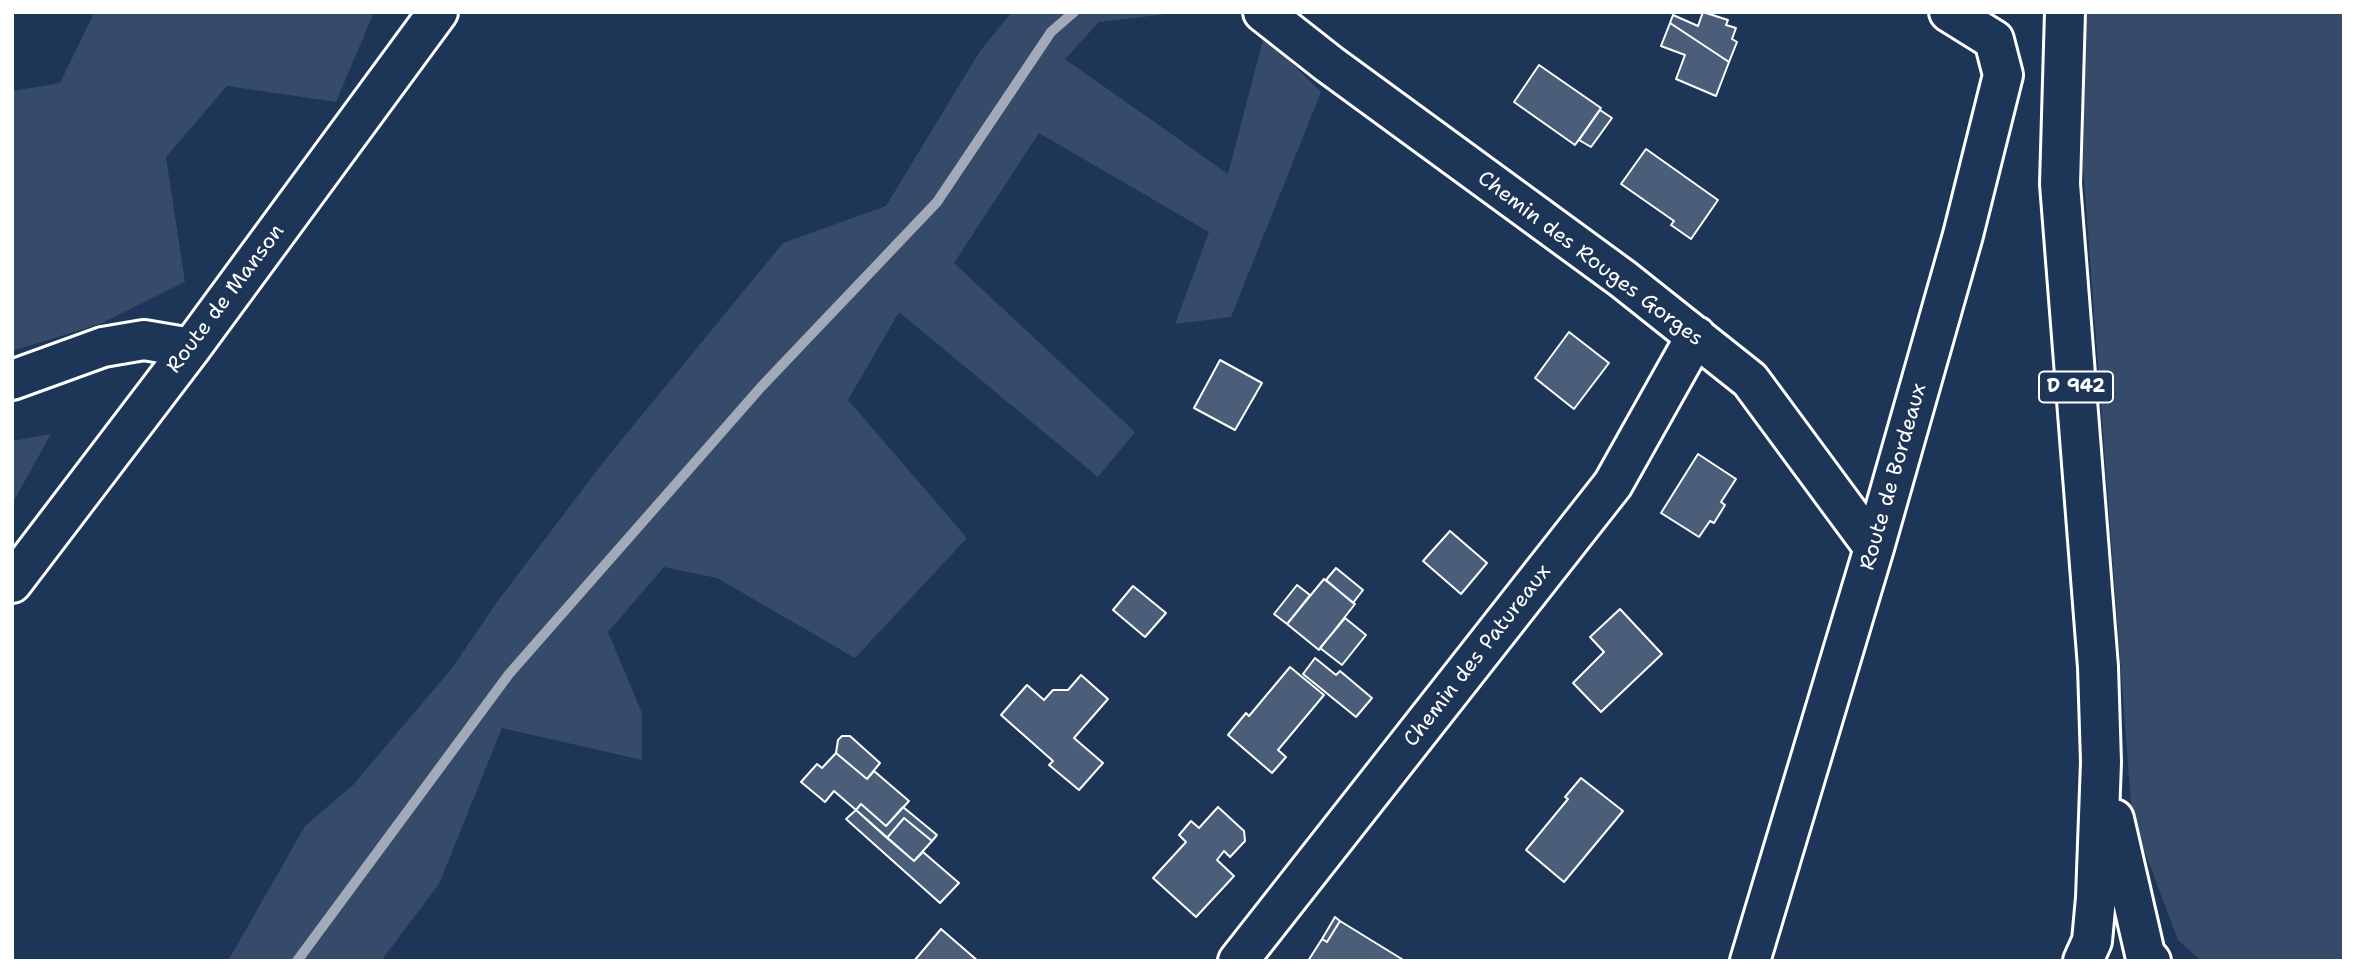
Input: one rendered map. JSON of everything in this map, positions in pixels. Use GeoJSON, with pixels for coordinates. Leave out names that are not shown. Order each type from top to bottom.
{"type":"FeatureCollection","features":[{"type":"Feature","properties":{"kind":"street","name":"Route de Manson"},"geometry":{"type":"LineString","coordinates":[[12,583],[191,348],[438,12]]}},
{"type":"Feature","properties":{"kind":"street","name":"Chemin des Rouges Gorges"},"geometry":{"type":"LineString","coordinates":[[1263,12],[1329,65],[1623,279],[1750,380],[1874,548]]}},
{"type":"Feature","properties":{"kind":"street","name":"Route de Bordeaux"},"geometry":{"type":"LineString","coordinates":[[1750,961],[1874,548],[1963,235],[2003,75],[1994,40],[1949,12]]}},
{"type":"Feature","properties":{"kind":"street","name":"D 942"},"geometry":{"type":"LineString","coordinates":[[2065,12],[2060,184],[2098,667],[2101,762],[2096,898],[2092,941],[2083,961]]}},
{"type":"Feature","properties":{"kind":"street","name":"Chemin des Patureaux"},"geometry":{"type":"LineString","coordinates":[[1237,961],[1613,484],[1696,337]]}},
{"type":"Feature","properties":{"kind":"street"},"geometry":{"type":"LineString","coordinates":[[12,380],[103,347],[144,340],[191,348]]}},
{"type":"Feature","properties":{"kind":"street","name":"D 942"},"geometry":{"type":"LineString","coordinates":[[2101,762],[2145,954],[2151,961]]}},
{"type":"Feature","properties":{"kind":"shaded area"},"geometry":{"type":"Polygon","coordinates":[[[90,12],[374,12],[336,102],[227,86],[166,157],[185,282],[100,324],[12,351],[12,91],[60,83],[93,15],[90,12]]]}},
{"type":"Feature","properties":{"kind":"shaded area"},"geometry":{"type":"Polygon","coordinates":[[[1012,12],[1185,12],[1099,22],[1065,59],[1228,174],[1264,36],[1321,92],[1231,317],[1175,324],[1209,232],[1039,133],[954,263],[1135,432],[1098,477],[899,312],[848,400],[967,538],[855,658],[717,578],[664,567],[608,632],[642,713],[642,760],[502,728],[439,884],[381,961],[228,961],[305,826],[353,785],[452,668],[497,602],[605,460],[783,243],[886,206],[980,51],[1012,12]]]}},
{"type":"Feature","properties":{"kind":"shaded area"},"geometry":{"type":"Polygon","coordinates":[[[2086,12],[2344,12],[2344,961],[2201,961],[2178,940],[2132,818],[2083,166],[2086,12]]]}},
{"type":"Feature","properties":{"kind":"shaded area"},"geometry":{"type":"Polygon","coordinates":[[[51,434],[12,504],[12,441],[51,434]]]}},
{"type":"Feature","properties":{"kind":"building"},"geometry":{"type":"Polygon","coordinates":[[[1703,12],[1728,20],[1726,25],[1736,28],[1732,39],[1737,42],[1729,62],[1670,23],[1673,15],[1698,26],[1703,12]]]}},
{"type":"Feature","properties":{"kind":"building"},"geometry":{"type":"Polygon","coordinates":[[[1670,23],[1729,62],[1716,96],[1676,79],[1685,55],[1661,46],[1670,23]]]}},
{"type":"Feature","properties":{"kind":"building"},"geometry":{"type":"Polygon","coordinates":[[[1539,65],[1601,108],[1575,145],[1514,102],[1539,65]]]}},
{"type":"Feature","properties":{"kind":"building"},"geometry":{"type":"Polygon","coordinates":[[[1600,110],[1612,118],[1591,147],[1579,140],[1600,110]]]}},
{"type":"Feature","properties":{"kind":"building"},"geometry":{"type":"Polygon","coordinates":[[[1646,149],[1718,200],[1691,239],[1671,225],[1674,221],[1621,184],[1646,149]]]}},
{"type":"Feature","properties":{"kind":"building"},"geometry":{"type":"Polygon","coordinates":[[[1569,332],[1609,363],[1574,409],[1535,378],[1569,332]]]}},
{"type":"Feature","properties":{"kind":"building"},"geometry":{"type":"Polygon","coordinates":[[[1220,360],[1262,383],[1235,430],[1194,408],[1220,360]]]}},
{"type":"Feature","properties":{"kind":"building"},"geometry":{"type":"Polygon","coordinates":[[[1698,454],[1736,479],[1721,502],[1725,505],[1714,523],[1710,521],[1699,537],[1661,513],[1698,454]]]}},
{"type":"Feature","properties":{"kind":"building"},"geometry":{"type":"Polygon","coordinates":[[[1450,531],[1487,563],[1461,594],[1423,561],[1450,531]]]}},
{"type":"Feature","properties":{"kind":"building"},"geometry":{"type":"Polygon","coordinates":[[[1336,568],[1363,590],[1353,603],[1326,580],[1336,568]]]}},
{"type":"Feature","properties":{"kind":"building"},"geometry":{"type":"Polygon","coordinates":[[[1324,579],[1355,604],[1319,650],[1287,624],[1324,579]]]}},
{"type":"Feature","properties":{"kind":"building"},"geometry":{"type":"Polygon","coordinates":[[[1297,585],[1310,595],[1287,624],[1274,614],[1297,585]]]}},
{"type":"Feature","properties":{"kind":"building"},"geometry":{"type":"Polygon","coordinates":[[[1133,586],[1166,613],[1145,637],[1113,610],[1133,586]]]}},
{"type":"Feature","properties":{"kind":"building"},"geometry":{"type":"Polygon","coordinates":[[[1620,609],[1662,654],[1601,712],[1573,683],[1604,652],[1590,637],[1620,609]]]}},
{"type":"Feature","properties":{"kind":"building"},"geometry":{"type":"Polygon","coordinates":[[[1345,618],[1366,635],[1342,665],[1320,648],[1345,618]]]}},
{"type":"Feature","properties":{"kind":"building"},"geometry":{"type":"Polygon","coordinates":[[[1315,658],[1336,675],[1340,671],[1372,698],[1356,717],[1303,674],[1315,658]]]}},
{"type":"Feature","properties":{"kind":"building"},"geometry":{"type":"Polygon","coordinates":[[[1290,667],[1324,695],[1278,750],[1286,757],[1272,773],[1228,735],[1246,713],[1249,716],[1290,667]]]}},
{"type":"Feature","properties":{"kind":"building"},"geometry":{"type":"Polygon","coordinates":[[[1081,675],[1108,699],[1074,738],[1103,763],[1079,790],[1049,765],[1053,761],[1001,715],[1027,685],[1044,700],[1053,690],[1068,690],[1081,675]]]}},
{"type":"Feature","properties":{"kind":"building"},"geometry":{"type":"Polygon","coordinates":[[[842,736],[850,736],[880,763],[867,779],[836,753],[838,740],[842,736]]]}},
{"type":"Feature","properties":{"kind":"building"},"geometry":{"type":"Polygon","coordinates":[[[836,753],[867,779],[874,771],[909,801],[886,826],[861,804],[856,810],[834,791],[825,802],[801,782],[817,764],[822,768],[836,753]]]}},
{"type":"Feature","properties":{"kind":"building"},"geometry":{"type":"Polygon","coordinates":[[[1581,778],[1623,811],[1564,882],[1526,850],[1568,799],[1565,797],[1581,778]]]}},
{"type":"Feature","properties":{"kind":"building"},"geometry":{"type":"Polygon","coordinates":[[[861,804],[886,826],[903,807],[937,835],[932,841],[904,818],[887,838],[856,810],[861,804]]]}},
{"type":"Feature","properties":{"kind":"building"},"geometry":{"type":"Polygon","coordinates":[[[1218,807],[1244,831],[1245,841],[1230,857],[1224,851],[1217,860],[1234,876],[1196,917],[1153,878],[1186,842],[1179,835],[1191,821],[1199,828],[1218,807]]]}},
{"type":"Feature","properties":{"kind":"building"},"geometry":{"type":"Polygon","coordinates":[[[856,810],[914,861],[923,852],[959,883],[940,903],[846,819],[856,810]]]}},
{"type":"Feature","properties":{"kind":"building"},"geometry":{"type":"Polygon","coordinates":[[[904,818],[932,841],[914,861],[887,838],[904,818]]]}},
{"type":"Feature","properties":{"kind":"building"},"geometry":{"type":"Polygon","coordinates":[[[1335,917],[1340,921],[1327,942],[1322,939],[1335,917]]]}},
{"type":"Feature","properties":{"kind":"building"},"geometry":{"type":"Polygon","coordinates":[[[1340,921],[1405,961],[1308,961],[1322,939],[1327,942],[1340,921]]]}},
{"type":"Feature","properties":{"kind":"building"},"geometry":{"type":"Polygon","coordinates":[[[941,929],[978,961],[914,961],[941,929]]]}},
{"type":"Feature","properties":{"kind":"waterway"},"geometry":{"type":"LineString","coordinates":[[297,961],[509,674],[762,386],[937,202],[1051,32],[1074,12]]}}]}
